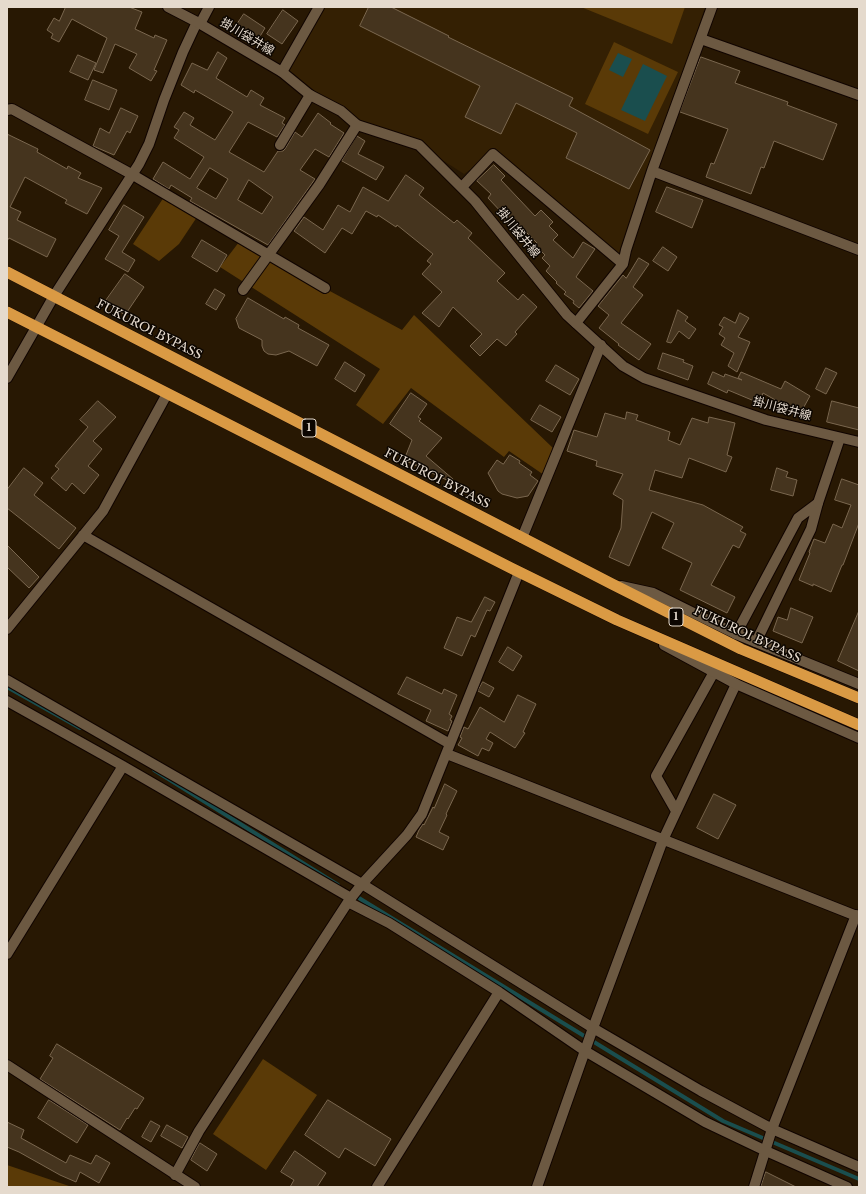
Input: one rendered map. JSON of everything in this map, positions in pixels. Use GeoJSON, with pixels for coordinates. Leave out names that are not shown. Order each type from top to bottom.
{"type":"FeatureCollection","features":[{"type":"Feature","properties":{"kind":"highway","name":"FUKUROI BYPASS"},"geometry":{"type":"LineString","coordinates":[[7,272],[522,538],[741,649],[859,698]]}},
{"type":"Feature","properties":{"kind":"highway","name":"1"},"geometry":{"type":"LineString","coordinates":[[7,312],[519,572],[613,618],[859,725]]}},
{"type":"Feature","properties":{"kind":"street","name":"掛川袋井線"},"geometry":{"type":"LineString","coordinates":[[168,7],[282,72],[310,95],[341,112],[357,124],[418,145],[475,201],[552,297],[576,323],[623,366],[644,378],[766,420],[859,442]]}},
{"type":"Feature","properties":{"kind":"street"},"geometry":{"type":"LineString","coordinates":[[7,378],[54,296],[133,175],[150,144],[164,100],[182,52],[208,7]]}},
{"type":"Feature","properties":{"kind":"street"},"geometry":{"type":"LineString","coordinates":[[282,72],[319,7]]}},
{"type":"Feature","properties":{"kind":"street"},"geometry":{"type":"LineString","coordinates":[[576,323],[623,264],[626,250],[652,171],[712,7]]}},
{"type":"Feature","properties":{"kind":"street"},"geometry":{"type":"LineString","coordinates":[[701,39],[859,95]]}},
{"type":"Feature","properties":{"kind":"street"},"geometry":{"type":"LineString","coordinates":[[280,145],[310,95]]}},
{"type":"Feature","properties":{"kind":"street"},"geometry":{"type":"LineString","coordinates":[[7,110],[12,109],[133,175],[326,288]]}},
{"type":"Feature","properties":{"kind":"street"},"geometry":{"type":"LineString","coordinates":[[243,290],[319,185],[357,124]]}},
{"type":"Feature","properties":{"kind":"street"},"geometry":{"type":"LineString","coordinates":[[462,187],[493,154],[623,264]]}},
{"type":"Feature","properties":{"kind":"street"},"geometry":{"type":"LineString","coordinates":[[652,171],[859,250]]}},
{"type":"Feature","properties":{"kind":"street"},"geometry":{"type":"LineString","coordinates":[[522,538],[601,345]]}},
{"type":"Feature","properties":{"kind":"street"},"geometry":{"type":"LineString","coordinates":[[7,629],[103,511],[167,394]]}},
{"type":"Feature","properties":{"kind":"street"},"geometry":{"type":"LineString","coordinates":[[756,642],[811,529],[818,502],[840,438]]}},
{"type":"Feature","properties":{"kind":"street"},"geometry":{"type":"LineString","coordinates":[[736,634],[798,518],[818,502]]}},
{"type":"Feature","properties":{"kind":"street"},"geometry":{"type":"LineString","coordinates":[[83,535],[449,749],[663,840],[857,916],[771,1132],[754,1187]]}},
{"type":"Feature","properties":{"kind":"street"},"geometry":{"type":"LineString","coordinates":[[175,1174],[199,1131],[349,900],[407,835],[422,814],[519,572]]}},
{"type":"Feature","properties":{"kind":"street"},"geometry":{"type":"LineString","coordinates":[[612,584],[653,593],[736,634],[859,684]]}},
{"type":"Feature","properties":{"kind":"street"},"geometry":{"type":"LineString","coordinates":[[613,618],[736,684],[859,738]]}},
{"type":"Feature","properties":{"kind":"street"},"geometry":{"type":"LineString","coordinates":[[676,811],[656,776],[714,672]]}},
{"type":"Feature","properties":{"kind":"street"},"geometry":{"type":"LineString","coordinates":[[7,680],[362,884],[592,1032],[701,1091],[771,1132],[859,1167]]}},
{"type":"Feature","properties":{"kind":"street"},"geometry":{"type":"LineString","coordinates":[[537,1187],[592,1032],[663,840],[736,684]]}},
{"type":"Feature","properties":{"kind":"street"},"geometry":{"type":"LineString","coordinates":[[7,701],[123,766],[389,924],[499,992],[586,1049],[705,1122],[847,1187]]}},
{"type":"Feature","properties":{"kind":"street"},"geometry":{"type":"LineString","coordinates":[[7,954],[123,766]]}},
{"type":"Feature","properties":{"kind":"street"},"geometry":{"type":"LineString","coordinates":[[377,1187],[499,992]]}},
{"type":"Feature","properties":{"kind":"street"},"geometry":{"type":"LineString","coordinates":[[7,1065],[195,1187]]}},
{"type":"Feature","properties":{"kind":"shaded area"},"geometry":{"type":"Polygon","coordinates":[[[323,7],[705,7],[623,261],[493,154],[464,174],[419,145],[357,125],[282,72],[323,7]]]}},
{"type":"Feature","properties":{"kind":"shaded area"},"geometry":{"type":"Polygon","coordinates":[[[581,7],[685,7],[672,44],[581,7]]]}},
{"type":"Feature","properties":{"kind":"shaded area"},"geometry":{"type":"Polygon","coordinates":[[[614,42],[678,72],[648,134],[585,104],[614,42]]]}},
{"type":"Feature","properties":{"kind":"shaded area"},"geometry":{"type":"Polygon","coordinates":[[[164,197],[199,214],[179,244],[159,261],[133,244],[164,197]]]}},
{"type":"Feature","properties":{"kind":"shaded area"},"geometry":{"type":"Polygon","coordinates":[[[239,242],[402,330],[414,315],[553,448],[544,475],[509,451],[504,457],[411,388],[383,424],[356,405],[380,369],[220,267],[239,242]]]}},
{"type":"Feature","properties":{"kind":"shaded area"},"geometry":{"type":"Polygon","coordinates":[[[263,1059],[317,1095],[266,1170],[213,1134],[263,1059]]]}},
{"type":"Feature","properties":{"kind":"shaded area"},"geometry":{"type":"Polygon","coordinates":[[[7,1165],[72,1187],[7,1187],[7,1165]]]}},
{"type":"Feature","properties":{"kind":"water"},"geometry":{"type":"Polygon","coordinates":[[[618,53],[632,59],[623,77],[609,70],[618,53]]]}},
{"type":"Feature","properties":{"kind":"water"},"geometry":{"type":"Polygon","coordinates":[[[643,64],[667,76],[645,121],[621,110],[643,64]]]}},
{"type":"Feature","properties":{"kind":"building"},"geometry":{"type":"Polygon","coordinates":[[[66,7],[129,7],[142,12],[135,29],[154,38],[155,35],[167,40],[154,70],[157,71],[151,81],[129,68],[137,54],[115,44],[103,73],[94,70],[107,38],[72,19],[59,42],[51,38],[53,34],[47,30],[54,18],[59,21],[66,7]]]}},
{"type":"Feature","properties":{"kind":"building"},"geometry":{"type":"Polygon","coordinates":[[[369,7],[391,7],[449,36],[448,37],[573,98],[569,106],[650,150],[629,189],[566,158],[577,133],[516,103],[501,134],[465,117],[480,86],[360,26],[369,7]]]}},
{"type":"Feature","properties":{"kind":"building"},"geometry":{"type":"Polygon","coordinates":[[[283,10],[298,21],[282,44],[267,34],[283,10]]]}},
{"type":"Feature","properties":{"kind":"building"},"geometry":{"type":"Polygon","coordinates":[[[244,14],[265,28],[256,43],[234,29],[244,14]]]}},
{"type":"Feature","properties":{"kind":"building"},"geometry":{"type":"Polygon","coordinates":[[[218,52],[227,58],[216,78],[247,97],[251,90],[264,98],[260,105],[285,118],[282,123],[285,125],[277,137],[248,122],[229,152],[264,172],[278,151],[283,151],[285,149],[295,132],[302,137],[318,113],[331,123],[330,124],[344,133],[329,157],[315,149],[300,170],[315,179],[268,245],[190,201],[192,198],[171,185],[169,189],[153,179],[163,162],[190,179],[204,157],[174,138],[179,130],[174,127],[184,112],[194,118],[190,125],[215,140],[233,112],[195,90],[194,93],[181,85],[192,63],[207,70],[218,52]],[[210,168],[197,188],[216,199],[228,179],[210,168]],[[249,180],[238,200],[262,214],[273,197],[249,180]]]}},
{"type":"Feature","properties":{"kind":"building"},"geometry":{"type":"Polygon","coordinates":[[[78,55],[96,63],[88,80],[70,72],[78,55]]]}},
{"type":"Feature","properties":{"kind":"building"},"geometry":{"type":"Polygon","coordinates":[[[701,57],[740,71],[735,83],[788,102],[787,105],[837,124],[823,160],[774,141],[764,168],[761,167],[751,194],[706,177],[711,163],[714,164],[728,129],[680,112],[701,57]]]}},
{"type":"Feature","properties":{"kind":"building"},"geometry":{"type":"Polygon","coordinates":[[[93,80],[117,90],[109,110],[85,100],[93,80]]]}},
{"type":"Feature","properties":{"kind":"building"},"geometry":{"type":"Polygon","coordinates":[[[121,108],[138,116],[130,133],[127,131],[114,155],[93,146],[100,128],[109,133],[121,108]]]}},
{"type":"Feature","properties":{"kind":"building"},"geometry":{"type":"Polygon","coordinates":[[[7,134],[38,149],[37,152],[67,169],[68,166],[81,173],[78,178],[102,188],[87,214],[65,203],[67,200],[25,177],[10,207],[21,212],[17,220],[56,239],[47,257],[9,238],[7,241],[7,134]]]}},
{"type":"Feature","properties":{"kind":"building"},"geometry":{"type":"Polygon","coordinates":[[[357,136],[365,141],[358,154],[384,167],[376,180],[342,161],[357,136]]]}},
{"type":"Feature","properties":{"kind":"building"},"geometry":{"type":"Polygon","coordinates":[[[494,165],[505,176],[501,180],[535,216],[541,210],[553,222],[549,226],[558,235],[553,240],[573,258],[583,242],[595,249],[576,277],[593,291],[579,308],[573,303],[574,301],[564,294],[566,292],[546,271],[550,266],[542,258],[545,255],[535,245],[537,243],[519,225],[514,230],[501,217],[504,215],[488,198],[491,194],[477,181],[494,165]]]}},
{"type":"Feature","properties":{"kind":"building"},"geometry":{"type":"Polygon","coordinates":[[[406,175],[424,188],[419,195],[454,223],[457,220],[472,233],[468,238],[505,273],[497,281],[518,300],[523,294],[537,307],[515,332],[517,334],[506,346],[497,339],[480,356],[470,346],[482,334],[453,307],[439,327],[422,313],[442,292],[422,274],[431,264],[427,261],[433,254],[397,225],[396,227],[378,215],[377,217],[366,211],[352,234],[342,228],[325,253],[294,231],[304,217],[323,230],[338,205],[350,212],[363,187],[388,201],[406,175]]]}},
{"type":"Feature","properties":{"kind":"building"},"geometry":{"type":"Polygon","coordinates":[[[667,187],[703,200],[692,228],[656,212],[667,187]]]}},
{"type":"Feature","properties":{"kind":"building"},"geometry":{"type":"Polygon","coordinates":[[[124,205],[144,217],[122,252],[135,260],[128,272],[105,259],[119,236],[109,230],[124,205]]]}},
{"type":"Feature","properties":{"kind":"building"},"geometry":{"type":"Polygon","coordinates":[[[202,240],[227,255],[217,272],[192,257],[202,240]]]}},
{"type":"Feature","properties":{"kind":"building"},"geometry":{"type":"Polygon","coordinates":[[[663,247],[677,257],[668,271],[653,261],[663,247]]]}},
{"type":"Feature","properties":{"kind":"building"},"geometry":{"type":"Polygon","coordinates":[[[639,258],[649,264],[633,287],[643,295],[621,323],[651,344],[639,360],[618,345],[619,344],[599,328],[609,315],[598,306],[623,275],[626,278],[639,258]]]}},
{"type":"Feature","properties":{"kind":"building"},"geometry":{"type":"Polygon","coordinates":[[[125,274],[144,287],[125,315],[105,302],[125,274]]]}},
{"type":"Feature","properties":{"kind":"building"},"geometry":{"type":"Polygon","coordinates":[[[215,289],[225,295],[216,310],[206,304],[215,289]]]}},
{"type":"Feature","properties":{"kind":"building"},"geometry":{"type":"Polygon","coordinates":[[[248,298],[284,319],[285,317],[299,325],[298,328],[329,345],[317,366],[289,351],[276,355],[268,354],[264,351],[262,340],[239,328],[236,319],[248,298]]]}},
{"type":"Feature","properties":{"kind":"building"},"geometry":{"type":"Polygon","coordinates":[[[678,310],[688,317],[685,321],[696,329],[689,339],[679,331],[671,343],[667,342],[678,310]]]}},
{"type":"Feature","properties":{"kind":"building"},"geometry":{"type":"Polygon","coordinates":[[[740,313],[749,318],[738,337],[750,342],[737,372],[728,366],[734,353],[721,345],[725,338],[719,334],[723,327],[719,325],[724,317],[735,323],[740,313]]]}},
{"type":"Feature","properties":{"kind":"building"},"geometry":{"type":"Polygon","coordinates":[[[663,353],[684,360],[683,362],[693,366],[688,380],[658,369],[663,353]]]}},
{"type":"Feature","properties":{"kind":"building"},"geometry":{"type":"Polygon","coordinates":[[[345,362],[365,375],[355,392],[335,379],[345,362]]]}},
{"type":"Feature","properties":{"kind":"building"},"geometry":{"type":"Polygon","coordinates":[[[556,365],[579,379],[570,395],[546,381],[556,365]]]}},
{"type":"Feature","properties":{"kind":"building"},"geometry":{"type":"Polygon","coordinates":[[[826,368],[837,373],[826,394],[816,389],[826,368]]]}},
{"type":"Feature","properties":{"kind":"building"},"geometry":{"type":"Polygon","coordinates":[[[713,372],[724,377],[725,374],[742,380],[738,378],[741,372],[781,389],[785,381],[810,396],[800,414],[763,393],[759,403],[728,390],[727,393],[708,384],[713,372]]]}},
{"type":"Feature","properties":{"kind":"building"},"geometry":{"type":"Polygon","coordinates":[[[411,393],[427,404],[418,417],[421,419],[419,421],[442,438],[426,456],[453,479],[451,482],[404,460],[412,440],[390,424],[411,393]]]}},
{"type":"Feature","properties":{"kind":"building"},"geometry":{"type":"Polygon","coordinates":[[[98,401],[116,417],[93,441],[102,449],[88,466],[99,475],[84,494],[72,483],[66,491],[51,478],[59,469],[55,466],[88,427],[80,420],[98,401]]]}},
{"type":"Feature","properties":{"kind":"building"},"geometry":{"type":"Polygon","coordinates":[[[832,401],[859,408],[859,430],[827,422],[832,401]]]}},
{"type":"Feature","properties":{"kind":"building"},"geometry":{"type":"Polygon","coordinates":[[[540,405],[561,417],[552,432],[531,420],[540,405]]]}},
{"type":"Feature","properties":{"kind":"building"},"geometry":{"type":"Polygon","coordinates":[[[627,412],[638,415],[636,420],[670,432],[668,440],[680,445],[692,418],[708,423],[709,417],[735,423],[727,455],[732,457],[726,472],[689,458],[682,478],[655,470],[649,490],[703,505],[743,527],[740,531],[746,534],[739,548],[733,545],[711,585],[735,597],[727,613],[680,590],[692,563],[662,548],[674,523],[652,512],[629,566],[609,557],[621,528],[623,500],[613,494],[623,474],[596,466],[597,461],[567,451],[574,430],[597,437],[605,413],[625,419],[627,412]]]}},
{"type":"Feature","properties":{"kind":"building"},"geometry":{"type":"Polygon","coordinates":[[[510,455],[520,461],[519,463],[532,472],[530,475],[538,481],[528,496],[517,498],[502,494],[498,491],[488,473],[497,460],[503,464],[510,455]]]}},
{"type":"Feature","properties":{"kind":"building"},"geometry":{"type":"Polygon","coordinates":[[[24,468],[43,483],[34,495],[76,528],[59,549],[7,508],[7,490],[24,468]]]}},
{"type":"Feature","properties":{"kind":"building"},"geometry":{"type":"Polygon","coordinates":[[[777,468],[788,472],[786,477],[797,480],[793,496],[771,490],[777,468]]]}},
{"type":"Feature","properties":{"kind":"building"},"geometry":{"type":"Polygon","coordinates":[[[842,479],[859,485],[859,523],[831,592],[799,580],[814,539],[825,543],[833,524],[842,528],[851,505],[835,500],[842,479]]]}},
{"type":"Feature","properties":{"kind":"building"},"geometry":{"type":"Polygon","coordinates":[[[7,545],[39,577],[29,588],[7,567],[7,545]]]}},
{"type":"Feature","properties":{"kind":"building"},"geometry":{"type":"Polygon","coordinates":[[[485,597],[495,602],[490,611],[487,610],[475,637],[471,635],[462,656],[444,648],[457,617],[471,622],[485,597]]]}},
{"type":"Feature","properties":{"kind":"building"},"geometry":{"type":"Polygon","coordinates":[[[791,608],[813,617],[802,643],[773,631],[778,617],[787,620],[791,608]]]}},
{"type":"Feature","properties":{"kind":"building"},"geometry":{"type":"Polygon","coordinates":[[[859,611],[859,671],[838,661],[859,611]]]}},
{"type":"Feature","properties":{"kind":"building"},"geometry":{"type":"Polygon","coordinates":[[[508,647],[522,656],[513,671],[499,662],[508,647]]]}},
{"type":"Feature","properties":{"kind":"building"},"geometry":{"type":"Polygon","coordinates":[[[407,677],[442,694],[444,689],[457,695],[449,714],[452,716],[450,720],[452,721],[448,731],[426,721],[431,710],[398,694],[407,677]]]}},
{"type":"Feature","properties":{"kind":"building"},"geometry":{"type":"Polygon","coordinates":[[[483,682],[494,688],[489,697],[478,691],[483,682]]]}},
{"type":"Feature","properties":{"kind":"building"},"geometry":{"type":"Polygon","coordinates":[[[518,695],[536,704],[523,732],[525,733],[515,748],[490,732],[486,739],[493,743],[489,751],[482,748],[478,756],[458,745],[462,738],[460,737],[464,727],[468,729],[480,707],[504,722],[518,695]]]}},
{"type":"Feature","properties":{"kind":"building"},"geometry":{"type":"Polygon","coordinates":[[[445,784],[457,791],[439,832],[449,837],[443,850],[416,837],[433,807],[434,808],[445,784]]]}},
{"type":"Feature","properties":{"kind":"building"},"geometry":{"type":"Polygon","coordinates":[[[714,794],[736,805],[718,839],[697,828],[714,794]]]}},
{"type":"Feature","properties":{"kind":"building"},"geometry":{"type":"Polygon","coordinates":[[[57,1044],[144,1098],[137,1109],[135,1108],[128,1119],[127,1118],[120,1130],[40,1079],[53,1058],[50,1056],[57,1044]]]}},
{"type":"Feature","properties":{"kind":"building"},"geometry":{"type":"Polygon","coordinates":[[[49,1100],[88,1125],[77,1143],[38,1118],[49,1100]]]}},
{"type":"Feature","properties":{"kind":"building"},"geometry":{"type":"Polygon","coordinates":[[[328,1100],[391,1139],[375,1166],[345,1148],[339,1158],[305,1135],[328,1100]]]}},
{"type":"Feature","properties":{"kind":"building"},"geometry":{"type":"Polygon","coordinates":[[[151,1121],[160,1126],[151,1142],[142,1137],[151,1121]]]}},
{"type":"Feature","properties":{"kind":"building"},"geometry":{"type":"Polygon","coordinates":[[[7,1122],[24,1130],[21,1138],[66,1163],[70,1155],[91,1164],[96,1155],[110,1163],[99,1183],[80,1172],[76,1182],[7,1147],[7,1122]]]}},
{"type":"Feature","properties":{"kind":"building"},"geometry":{"type":"Polygon","coordinates":[[[167,1125],[188,1137],[182,1148],[161,1136],[167,1125]]]}},
{"type":"Feature","properties":{"kind":"building"},"geometry":{"type":"Polygon","coordinates":[[[200,1143],[217,1154],[207,1171],[191,1160],[200,1143]]]}},
{"type":"Feature","properties":{"kind":"building"},"geometry":{"type":"Polygon","coordinates":[[[295,1151],[326,1173],[317,1187],[290,1187],[294,1180],[281,1172],[295,1151]]]}},
{"type":"Feature","properties":{"kind":"building"},"geometry":{"type":"Polygon","coordinates":[[[766,1172],[796,1187],[761,1187],[766,1172]]]}},
{"type":"Feature","properties":{"kind":"waterway"},"geometry":{"type":"LineString","coordinates":[[7,687],[80,728]]}},
{"type":"Feature","properties":{"kind":"waterway"},"geometry":{"type":"LineString","coordinates":[[154,770],[338,885]]}},
{"type":"Feature","properties":{"kind":"waterway"},"geometry":{"type":"LineString","coordinates":[[354,895],[723,1121],[859,1179]]}}]}
